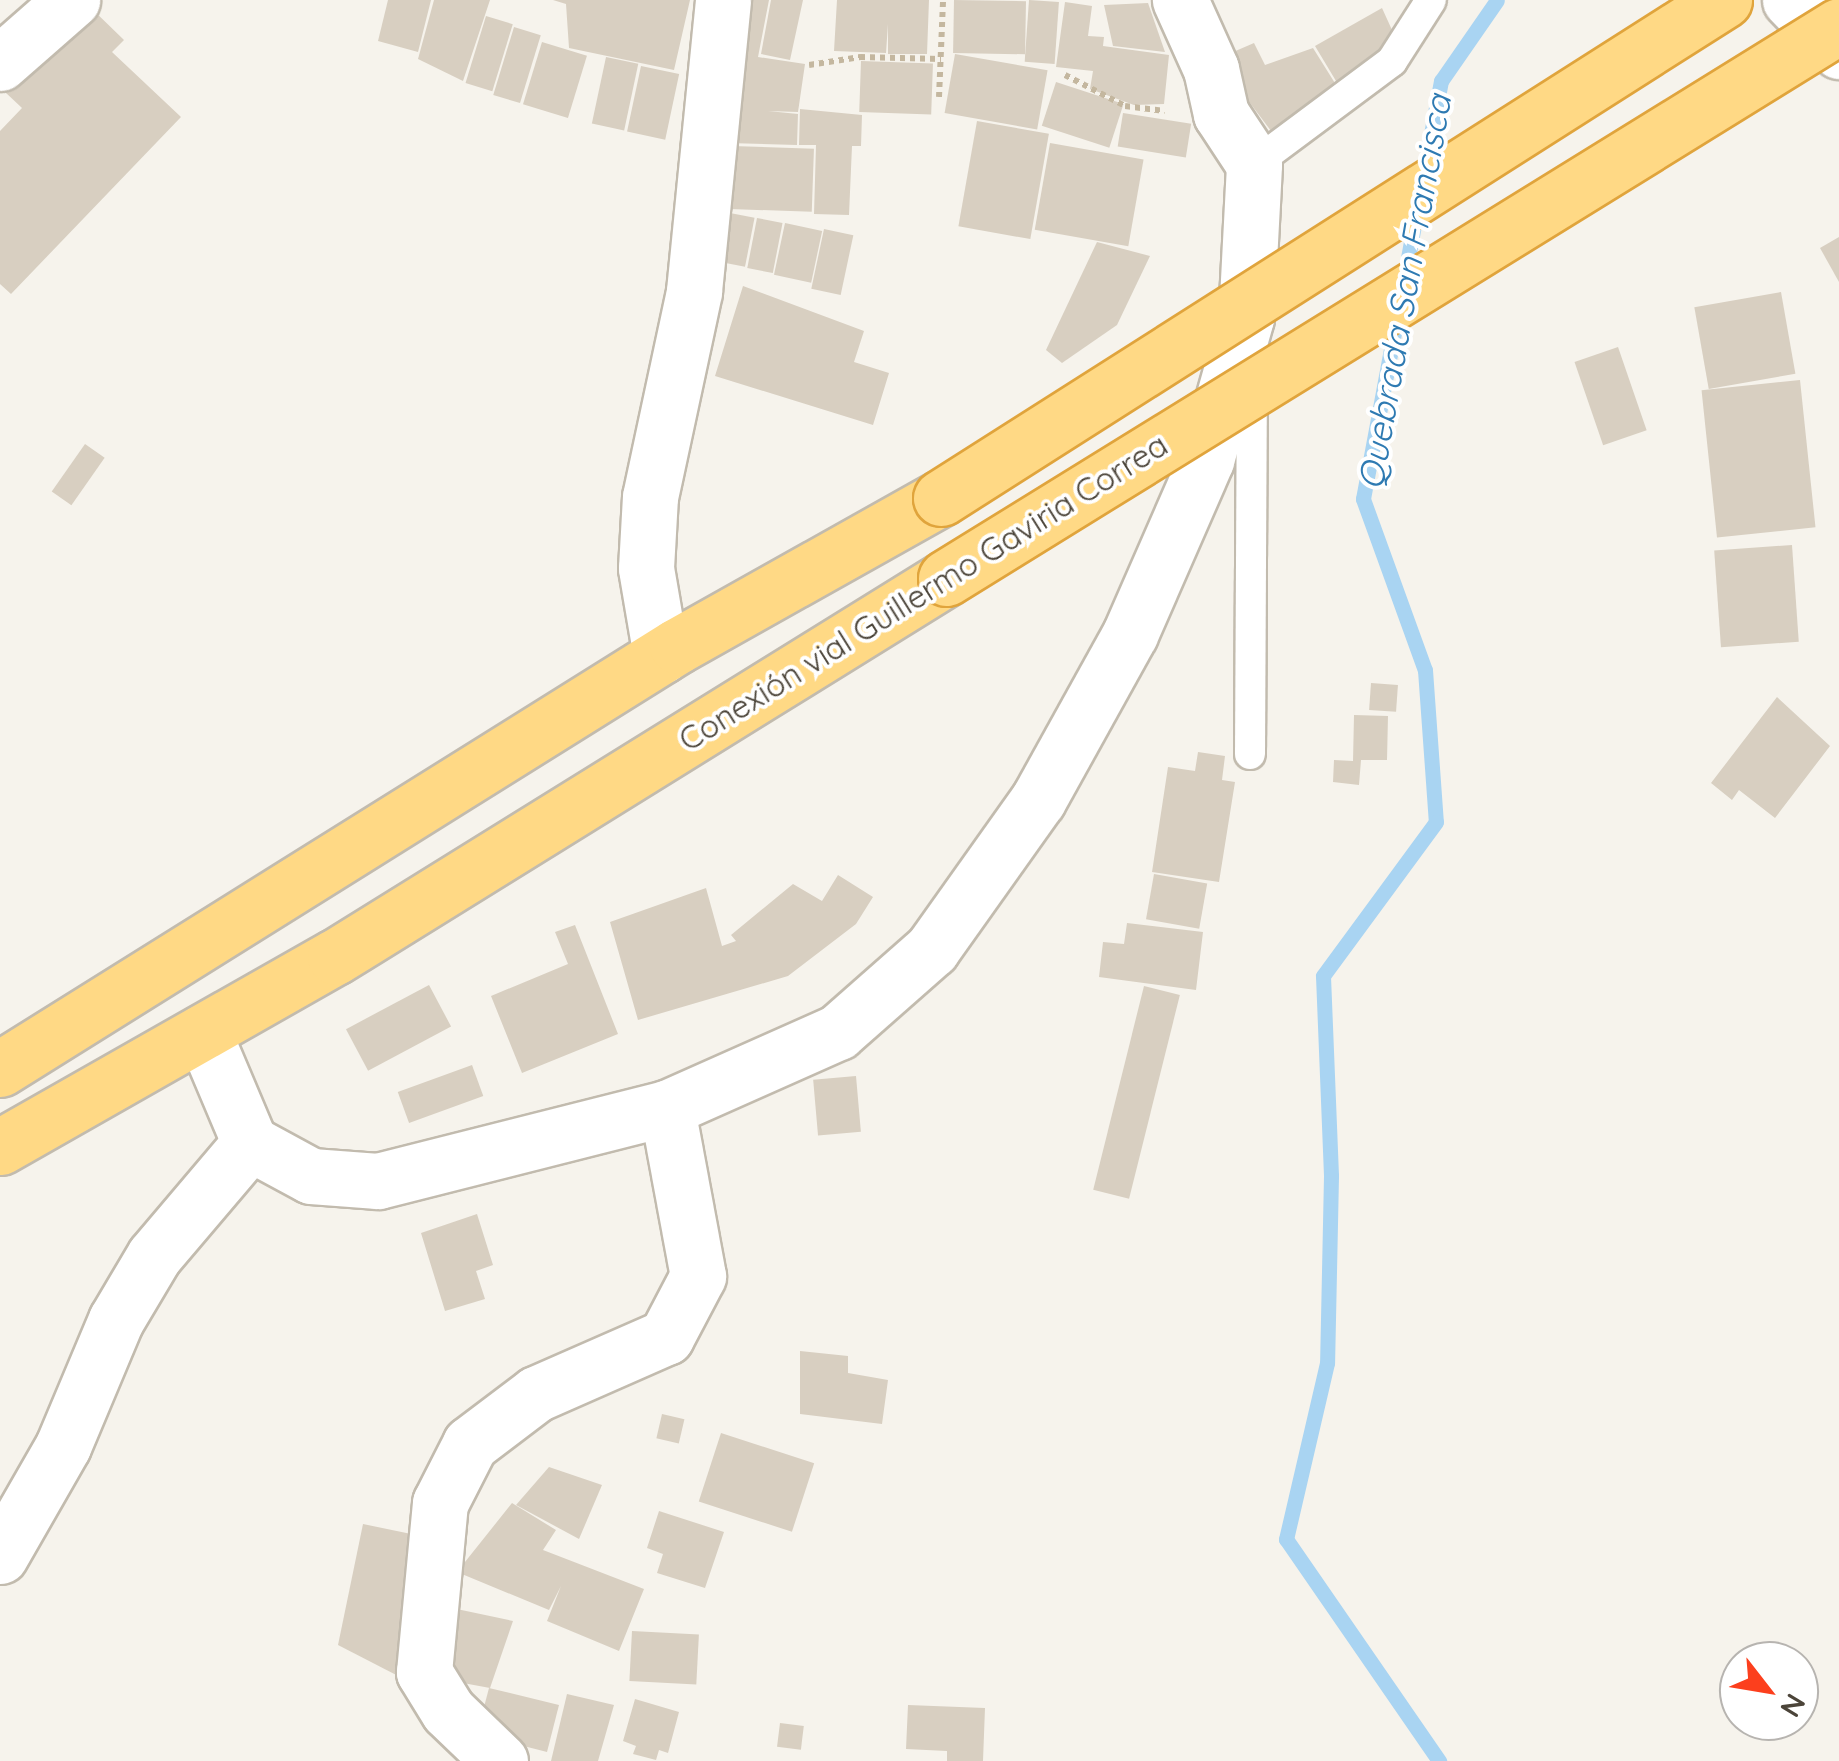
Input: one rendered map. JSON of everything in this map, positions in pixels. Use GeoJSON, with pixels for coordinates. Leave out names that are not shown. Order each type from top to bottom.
{"type":"FeatureCollection","features":[{"type":"Feature","properties":{"kind":"highway"},"geometry":{"type":"LineString","coordinates":[[0,1070],[661,656],[941,498],[1724,0]]}},
{"type":"Feature","properties":{"kind":"highway","name":"Conexión vial Guillermo Gaviria Correa"},"geometry":{"type":"LineString","coordinates":[[0,1147],[203,1032],[1839,26]]}},
{"type":"Feature","properties":{"kind":"street"},"geometry":{"type":"LineString","coordinates":[[0,64],[72,0]]}},
{"type":"Feature","properties":{"kind":"street"},"geometry":{"type":"LineString","coordinates":[[661,656],[646,568],[650,497],[694,291],[723,0]]}},
{"type":"Feature","properties":{"kind":"street"},"geometry":{"type":"LineString","coordinates":[[203,1032],[250,1142],[311,1176],[378,1181],[667,1108],[838,1032],[932,948],[1038,800],[1130,634],[1206,460],[1246,318],[1254,164],[1222,114],[1211,69],[1180,0]]}},
{"type":"Feature","properties":{"kind":"street"},"geometry":{"type":"LineString","coordinates":[[1790,0],[1839,50]]}},
{"type":"Feature","properties":{"kind":"street"},"geometry":{"type":"LineString","coordinates":[[500,1761],[448,1711],[424,1672],[440,1503],[470,1444],[536,1394],[666,1337],[698,1276],[667,1108]]}},
{"type":"Feature","properties":{"kind":"street"},"geometry":{"type":"LineString","coordinates":[[0,1556],[63,1446],[116,1320],[154,1256],[250,1142]]}},
{"type":"Feature","properties":{"kind":"lane"},"geometry":{"type":"LineString","coordinates":[[1250,754],[1254,164],[1392,61],[1431,0]]}},
{"type":"Feature","properties":{"kind":"path"},"geometry":{"type":"LineString","coordinates":[[939,97],[943,0]]}},
{"type":"Feature","properties":{"kind":"path"},"geometry":{"type":"LineString","coordinates":[[809,65],[860,57],[941,59]]}},
{"type":"Feature","properties":{"kind":"path"},"geometry":{"type":"LineString","coordinates":[[1066,75],[1102,98],[1140,110],[1222,114]]}},
{"type":"Feature","properties":{"kind":"building"},"geometry":{"type":"Polygon","coordinates":[[[388,0],[431,0],[418,52],[378,41],[388,0]]]}},
{"type":"Feature","properties":{"kind":"building"},"geometry":{"type":"Polygon","coordinates":[[[434,0],[490,0],[463,81],[418,59],[434,0]]]}},
{"type":"Feature","properties":{"kind":"building"},"geometry":{"type":"Polygon","coordinates":[[[553,0],[690,0],[674,70],[569,48],[566,4],[553,0]]]}},
{"type":"Feature","properties":{"kind":"building"},"geometry":{"type":"Polygon","coordinates":[[[741,0],[769,0],[758,57],[805,64],[798,112],[768,111],[798,114],[797,145],[728,143],[741,0]]]}},
{"type":"Feature","properties":{"kind":"building"},"geometry":{"type":"Polygon","coordinates":[[[771,0],[803,0],[790,60],[761,54],[771,0]]]}},
{"type":"Feature","properties":{"kind":"building"},"geometry":{"type":"Polygon","coordinates":[[[837,0],[929,0],[927,54],[888,54],[888,24],[886,53],[834,51],[837,0]]]}},
{"type":"Feature","properties":{"kind":"building"},"geometry":{"type":"Polygon","coordinates":[[[954,0],[1026,1],[1025,54],[953,53],[954,0]]]}},
{"type":"Feature","properties":{"kind":"building"},"geometry":{"type":"Polygon","coordinates":[[[1029,0],[1059,2],[1055,64],[1025,62],[1029,0]]]}},
{"type":"Feature","properties":{"kind":"building"},"geometry":{"type":"Polygon","coordinates":[[[1065,2],[1092,6],[1088,36],[1104,37],[1103,46],[1169,55],[1164,104],[1134,105],[1090,89],[1093,71],[1056,67],[1065,2]]]}},
{"type":"Feature","properties":{"kind":"building"},"geometry":{"type":"Polygon","coordinates":[[[1148,3],[1165,52],[1113,46],[1104,5],[1148,3]]]}},
{"type":"Feature","properties":{"kind":"building"},"geometry":{"type":"Polygon","coordinates":[[[88,5],[124,40],[112,52],[181,117],[11,294],[0,284],[0,131],[22,108],[5,92],[88,5]]]}},
{"type":"Feature","properties":{"kind":"building"},"geometry":{"type":"Polygon","coordinates":[[[1382,8],[1397,41],[1342,91],[1315,46],[1382,8]]]}},
{"type":"Feature","properties":{"kind":"building"},"geometry":{"type":"Polygon","coordinates":[[[486,16],[513,24],[492,91],[466,83],[486,16]]]}},
{"type":"Feature","properties":{"kind":"building"},"geometry":{"type":"Polygon","coordinates":[[[514,27],[541,35],[520,103],[493,95],[514,27]]]}},
{"type":"Feature","properties":{"kind":"building"},"geometry":{"type":"Polygon","coordinates":[[[542,42],[587,56],[568,118],[523,104],[542,42]]]}},
{"type":"Feature","properties":{"kind":"building"},"geometry":{"type":"Polygon","coordinates":[[[1254,43],[1265,65],[1313,48],[1343,96],[1274,135],[1217,59],[1254,43]]]}},
{"type":"Feature","properties":{"kind":"building"},"geometry":{"type":"Polygon","coordinates":[[[955,54],[1048,70],[1037,129],[945,113],[955,54]]]}},
{"type":"Feature","properties":{"kind":"building"},"geometry":{"type":"Polygon","coordinates":[[[606,57],[638,64],[624,130],[592,124],[606,57]]]}},
{"type":"Feature","properties":{"kind":"building"},"geometry":{"type":"Polygon","coordinates":[[[861,61],[933,64],[931,114],[859,112],[861,61]]]}},
{"type":"Feature","properties":{"kind":"building"},"geometry":{"type":"Polygon","coordinates":[[[641,66],[679,74],[665,140],[627,132],[641,66]]]}},
{"type":"Feature","properties":{"kind":"building"},"geometry":{"type":"Polygon","coordinates":[[[1056,82],[1124,104],[1109,148],[1042,126],[1056,82]]]}},
{"type":"Feature","properties":{"kind":"building"},"geometry":{"type":"Polygon","coordinates":[[[800,109],[862,115],[861,146],[852,146],[849,215],[814,214],[816,145],[799,145],[800,109]]]}},
{"type":"Feature","properties":{"kind":"building"},"geometry":{"type":"Polygon","coordinates":[[[1123,113],[1191,124],[1186,157],[1118,147],[1123,113]]]}},
{"type":"Feature","properties":{"kind":"building"},"geometry":{"type":"Polygon","coordinates":[[[977,121],[1049,134],[1030,239],[958,226],[977,121]]]}},
{"type":"Feature","properties":{"kind":"building"},"geometry":{"type":"Polygon","coordinates":[[[1050,143],[1144,159],[1128,246],[1035,230],[1050,143]]]}},
{"type":"Feature","properties":{"kind":"building"},"geometry":{"type":"Polygon","coordinates":[[[732,146],[814,149],[812,212],[730,209],[732,146]]]}},
{"type":"Feature","properties":{"kind":"building"},"geometry":{"type":"Polygon","coordinates":[[[730,213],[755,218],[745,267],[720,262],[730,213]]]}},
{"type":"Feature","properties":{"kind":"building"},"geometry":{"type":"Polygon","coordinates":[[[757,218],[783,223],[773,273],[747,268],[757,218]]]}},
{"type":"Feature","properties":{"kind":"building"},"geometry":{"type":"Polygon","coordinates":[[[785,223],[822,231],[811,283],[774,275],[785,223]]]}},
{"type":"Feature","properties":{"kind":"building"},"geometry":{"type":"Polygon","coordinates":[[[824,229],[853,235],[841,295],[811,289],[824,229]]]}},
{"type":"Feature","properties":{"kind":"building"},"geometry":{"type":"Polygon","coordinates":[[[1839,237],[1839,282],[1820,248],[1839,237]]]}},
{"type":"Feature","properties":{"kind":"building"},"geometry":{"type":"Polygon","coordinates":[[[1097,242],[1150,256],[1117,325],[1062,363],[1046,350],[1097,242]]]}},
{"type":"Feature","properties":{"kind":"building"},"geometry":{"type":"Polygon","coordinates":[[[743,286],[864,331],[854,362],[889,373],[873,425],[715,376],[743,286]]]}},
{"type":"Feature","properties":{"kind":"building"},"geometry":{"type":"Polygon","coordinates":[[[1781,292],[1795,374],[1709,389],[1694,307],[1781,292]]]}},
{"type":"Feature","properties":{"kind":"building"},"geometry":{"type":"Polygon","coordinates":[[[1618,347],[1647,430],[1603,445],[1575,362],[1618,347]]]}},
{"type":"Feature","properties":{"kind":"building"},"geometry":{"type":"Polygon","coordinates":[[[1800,380],[1815,527],[1717,538],[1702,390],[1800,380]]]}},
{"type":"Feature","properties":{"kind":"building"},"geometry":{"type":"Polygon","coordinates":[[[85,444],[105,458],[71,505],[52,492],[85,444]]]}},
{"type":"Feature","properties":{"kind":"building"},"geometry":{"type":"Polygon","coordinates":[[[1792,545],[1799,642],[1721,647],[1714,550],[1792,545]]]}},
{"type":"Feature","properties":{"kind":"building"},"geometry":{"type":"Polygon","coordinates":[[[1371,683],[1398,685],[1396,712],[1369,710],[1371,683]]]}},
{"type":"Feature","properties":{"kind":"building"},"geometry":{"type":"Polygon","coordinates":[[[1777,697],[1830,746],[1775,818],[1739,790],[1732,800],[1711,783],[1777,697]]]}},
{"type":"Feature","properties":{"kind":"building"},"geometry":{"type":"Polygon","coordinates":[[[1354,715],[1388,716],[1387,760],[1361,760],[1359,785],[1333,782],[1334,760],[1353,761],[1354,715]]]}},
{"type":"Feature","properties":{"kind":"building"},"geometry":{"type":"Polygon","coordinates":[[[1198,752],[1225,756],[1222,780],[1235,782],[1219,882],[1152,872],[1168,767],[1195,771],[1198,752]]]}},
{"type":"Feature","properties":{"kind":"building"},"geometry":{"type":"Polygon","coordinates":[[[1154,874],[1207,883],[1199,929],[1146,919],[1154,874]]]}},
{"type":"Feature","properties":{"kind":"building"},"geometry":{"type":"Polygon","coordinates":[[[838,875],[873,897],[856,924],[788,976],[638,1020],[610,922],[706,888],[722,946],[736,941],[731,935],[793,884],[822,901],[838,875]]]}},
{"type":"Feature","properties":{"kind":"building"},"geometry":{"type":"Polygon","coordinates":[[[1127,923],[1203,932],[1196,990],[1099,977],[1103,942],[1124,944],[1127,923]]]}},
{"type":"Feature","properties":{"kind":"building"},"geometry":{"type":"Polygon","coordinates":[[[575,925],[618,1034],[522,1073],[491,996],[568,964],[555,932],[575,925]]]}},
{"type":"Feature","properties":{"kind":"building"},"geometry":{"type":"Polygon","coordinates":[[[429,985],[451,1026],[368,1071],[346,1029],[429,985]]]}},
{"type":"Feature","properties":{"kind":"building"},"geometry":{"type":"Polygon","coordinates":[[[1144,986],[1180,995],[1129,1199],[1093,1190],[1144,986]]]}},
{"type":"Feature","properties":{"kind":"building"},"geometry":{"type":"Polygon","coordinates":[[[472,1065],[483,1096],[409,1123],[398,1092],[472,1065]]]}},
{"type":"Feature","properties":{"kind":"building"},"geometry":{"type":"Polygon","coordinates":[[[856,1076],[861,1132],[818,1136],[813,1080],[856,1076]]]}},
{"type":"Feature","properties":{"kind":"building"},"geometry":{"type":"Polygon","coordinates":[[[477,1214],[493,1265],[476,1271],[485,1299],[445,1311],[421,1233],[477,1214]]]}},
{"type":"Feature","properties":{"kind":"building"},"geometry":{"type":"Polygon","coordinates":[[[800,1351],[848,1356],[848,1373],[888,1380],[882,1424],[800,1414],[800,1351]]]}},
{"type":"Feature","properties":{"kind":"building"},"geometry":{"type":"Polygon","coordinates":[[[662,1414],[684,1419],[679,1444],[656,1438],[662,1414]]]}},
{"type":"Feature","properties":{"kind":"building"},"geometry":{"type":"Polygon","coordinates":[[[721,1433],[814,1463],[792,1532],[699,1501],[721,1433]]]}},
{"type":"Feature","properties":{"kind":"building"},"geometry":{"type":"Polygon","coordinates":[[[549,1467],[602,1485],[579,1539],[516,1505],[549,1467]]]}},
{"type":"Feature","properties":{"kind":"building"},"geometry":{"type":"Polygon","coordinates":[[[512,1503],[556,1530],[543,1550],[644,1589],[619,1651],[547,1621],[561,1586],[549,1610],[457,1572],[512,1503]]]}},
{"type":"Feature","properties":{"kind":"building"},"geometry":{"type":"Polygon","coordinates":[[[659,1511],[724,1532],[705,1588],[657,1573],[663,1554],[647,1548],[659,1511]]]}},
{"type":"Feature","properties":{"kind":"building"},"geometry":{"type":"Polygon","coordinates":[[[363,1524],[416,1535],[404,1679],[338,1645],[363,1524]]]}},
{"type":"Feature","properties":{"kind":"building"},"geometry":{"type":"Polygon","coordinates":[[[452,1608],[513,1621],[490,1688],[436,1678],[452,1608]]]}},
{"type":"Feature","properties":{"kind":"building"},"geometry":{"type":"Polygon","coordinates":[[[632,1631],[699,1635],[696,1684],[629,1681],[632,1631]]]}},
{"type":"Feature","properties":{"kind":"building"},"geometry":{"type":"Polygon","coordinates":[[[489,1688],[559,1705],[547,1752],[489,1737],[479,1726],[489,1688]]]}},
{"type":"Feature","properties":{"kind":"building"},"geometry":{"type":"Polygon","coordinates":[[[567,1694],[614,1705],[598,1761],[551,1761],[567,1694]]]}},
{"type":"Feature","properties":{"kind":"building"},"geometry":{"type":"Polygon","coordinates":[[[635,1699],[679,1712],[668,1753],[659,1750],[656,1760],[633,1754],[636,1746],[623,1741],[635,1699]]]}},
{"type":"Feature","properties":{"kind":"building"},"geometry":{"type":"Polygon","coordinates":[[[908,1705],[985,1708],[983,1761],[947,1761],[947,1751],[906,1749],[908,1705]]]}},
{"type":"Feature","properties":{"kind":"building"},"geometry":{"type":"Polygon","coordinates":[[[780,1723],[804,1726],[801,1750],[777,1747],[780,1723]]]}},
{"type":"Feature","properties":{"kind":"waterway","name":"Quebrada San Francisca"},"geometry":{"type":"LineString","coordinates":[[1423,177],[1441,81],[1497,0]]}},
{"type":"Feature","properties":{"kind":"waterway","name":"Quebrada San Francisca"},"geometry":{"type":"LineString","coordinates":[[1404,280],[1416,214]]}},
{"type":"Feature","properties":{"kind":"waterway","name":"Quebrada San Francisca"},"geometry":{"type":"LineString","coordinates":[[1397,317],[1363,499],[1425,670],[1436,822],[1323,976],[1331,1176],[1327,1363],[1286,1539],[1439,1761]]}}]}
